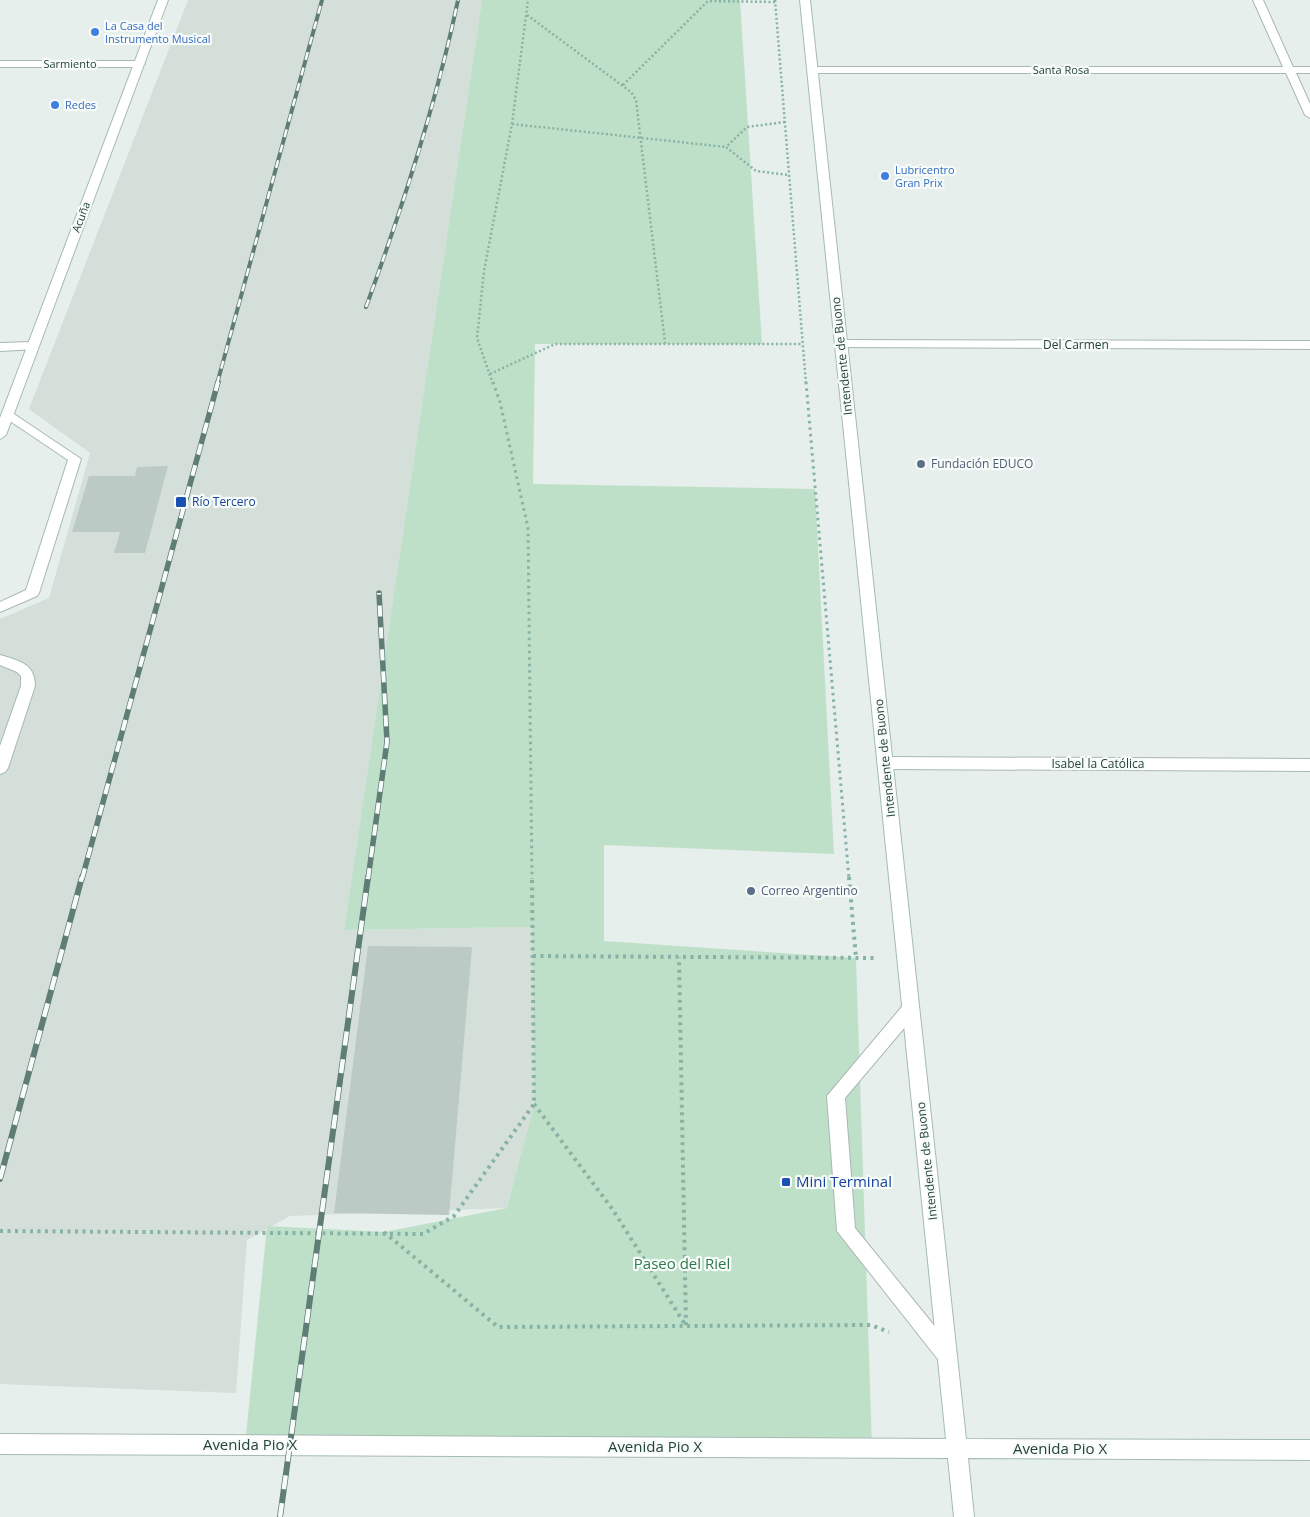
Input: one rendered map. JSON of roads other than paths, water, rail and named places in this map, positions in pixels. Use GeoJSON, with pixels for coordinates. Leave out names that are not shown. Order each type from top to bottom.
{"type":"FeatureCollection","features":[{"type":"Feature","properties":{"kind":"main road","name":"Acuña"},"geometry":{"type":"LineString","coordinates":[[0,435],[163,0]]}},
{"type":"Feature","properties":{"kind":"main road","name":"Intendente de Buono"},"geometry":{"type":"LineString","coordinates":[[805,0],[964,1517]]}},
{"type":"Feature","properties":{"kind":"main road"},"geometry":{"type":"LineString","coordinates":[[1258,0],[1310,115]]}},
{"type":"Feature","properties":{"kind":"main road","name":"Sarmiento"},"geometry":{"type":"LineString","coordinates":[[0,64],[140,64]]}},
{"type":"Feature","properties":{"kind":"main road","name":"Santa Rosa"},"geometry":{"type":"LineString","coordinates":[[813,70],[1310,70]]}},
{"type":"Feature","properties":{"kind":"main road","name":"Del Carmen"},"geometry":{"type":"LineString","coordinates":[[841,344],[1310,345]]}},
{"type":"Feature","properties":{"kind":"main road"},"geometry":{"type":"LineString","coordinates":[[0,347],[32,346]]}},
{"type":"Feature","properties":{"kind":"main road"},"geometry":{"type":"LineString","coordinates":[[0,607],[32,594],[75,458],[8,414]]}},
{"type":"Feature","properties":{"kind":"main road"},"geometry":{"type":"LineString","coordinates":[[0,660],[10,662],[22,668],[28,675],[28,686],[0,768]]}},
{"type":"Feature","properties":{"kind":"main road","name":"Isabel la Católica"},"geometry":{"type":"LineString","coordinates":[[885,763],[1310,764]]}},
{"type":"Feature","properties":{"kind":"main road"},"geometry":{"type":"LineString","coordinates":[[911,1008],[836,1096],[846,1231],[948,1356]]}},
{"type":"Feature","properties":{"kind":"main road","name":"Avenida Pio X"},"geometry":{"type":"LineString","coordinates":[[0,1444],[1310,1450]]}},
{"type":"Feature","properties":{"kind":"railway"},"geometry":{"type":"LineString","coordinates":[[217,384],[322,0]]}},
{"type":"Feature","properties":{"kind":"railway"},"geometry":{"type":"LineString","coordinates":[[366,307],[418,155],[440,78],[458,0]]}},
{"type":"Feature","properties":{"kind":"railway"},"geometry":{"type":"LineString","coordinates":[[82,879],[218,382]]}},
{"type":"Feature","properties":{"kind":"railway"},"geometry":{"type":"LineString","coordinates":[[368,879],[387,742],[379,593]]}},
{"type":"Feature","properties":{"kind":"railway"},"geometry":{"type":"LineString","coordinates":[[0,1179],[82,877]]}},
{"type":"Feature","properties":{"kind":"railway"},"geometry":{"type":"LineString","coordinates":[[280,1517],[368,877]]}},
{"type":"Feature","properties":{"kind":"place","name":"La Casa del Instrumento Musical"},"geometry":{"type":"Point","coordinates":[95,32]}},
{"type":"Feature","properties":{"kind":"place","name":"Redes"},"geometry":{"type":"Point","coordinates":[55,105]}},
{"type":"Feature","properties":{"kind":"place","name":"Lubricentro Gran Prix"},"geometry":{"type":"Point","coordinates":[885,176]}},
{"type":"Feature","properties":{"kind":"place","name":"Fundación EDUCO"},"geometry":{"type":"Point","coordinates":[921,464]}},
{"type":"Feature","properties":{"kind":"place","name":"Río Tercero"},"geometry":{"type":"Point","coordinates":[181,502]}},
{"type":"Feature","properties":{"kind":"place","name":"Correo Argentino"},"geometry":{"type":"Point","coordinates":[751,891]}},
{"type":"Feature","properties":{"kind":"place","name":"Mini Terminal"},"geometry":{"type":"Point","coordinates":[786,1182]}},
{"type":"Feature","properties":{"kind":"park label","name":"Paseo del Riel"},"geometry":{"type":"Point","coordinates":[682,1264]}}]}
